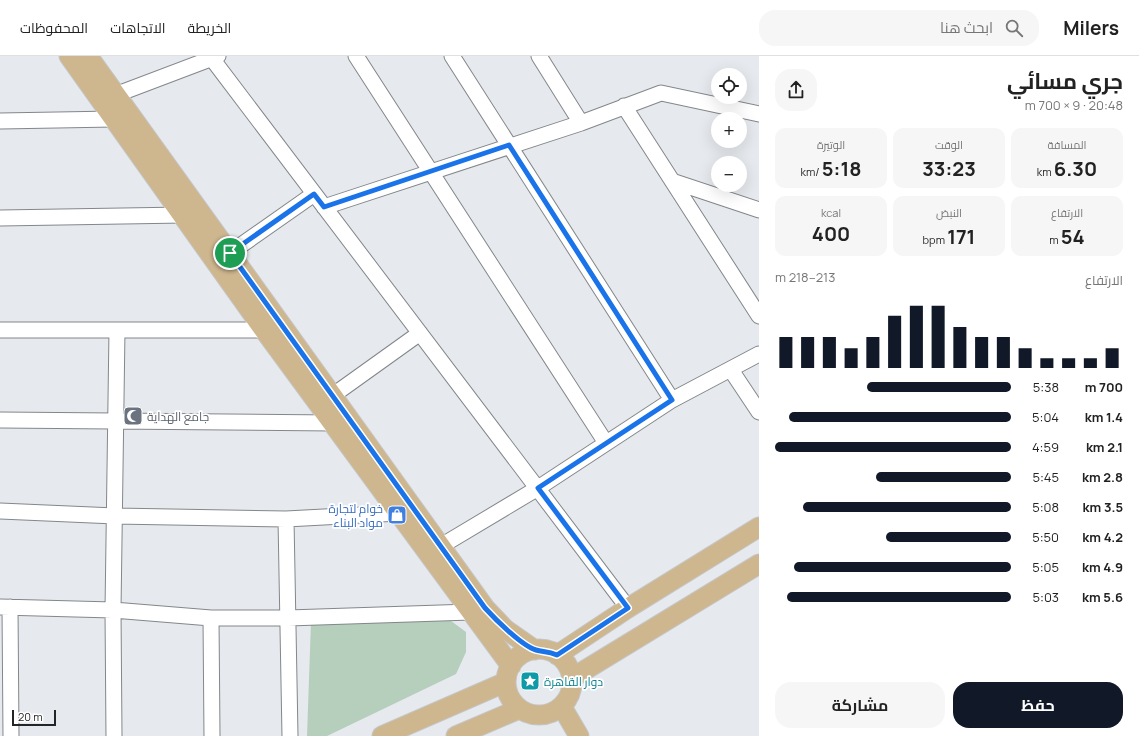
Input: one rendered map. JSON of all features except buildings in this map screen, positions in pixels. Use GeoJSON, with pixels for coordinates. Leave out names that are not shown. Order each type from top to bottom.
{"type":"FeatureCollection","features":[{"type":"Feature","properties":{"kind":"main road"},"geometry":{"type":"LineString","coordinates":[[69,56],[184,215],[264,330],[334,423],[471,612],[509,674],[510,697],[519,709],[532,714],[545,715],[562,706],[572,689],[572,678],[564,661],[557,655],[546,650],[526,652],[518,658],[509,674],[382,736]]}},
{"type":"Feature","properties":{"kind":"main road"},"geometry":{"type":"LineString","coordinates":[[88,56],[485,608],[505,629],[536,650]]}},
{"type":"Feature","properties":{"kind":"main road"},"geometry":{"type":"LineString","coordinates":[[557,655],[628,608],[759,527]]}},
{"type":"Feature","properties":{"kind":"main road"},"geometry":{"type":"LineString","coordinates":[[572,678],[759,564]]}},
{"type":"Feature","properties":{"kind":"main road"},"geometry":{"type":"LineString","coordinates":[[562,706],[578,736]]}},
{"type":"Feature","properties":{"kind":"main road"},"geometry":{"type":"LineString","coordinates":[[456,736],[519,709]]}},
{"type":"Feature","properties":{"kind":"street"},"geometry":{"type":"LineString","coordinates":[[356,56],[606,443]]}},
{"type":"Feature","properties":{"kind":"street"},"geometry":{"type":"LineString","coordinates":[[452,56],[672,400]]}},
{"type":"Feature","properties":{"kind":"street"},"geometry":{"type":"LineString","coordinates":[[539,56],[581,123]]}},
{"type":"Feature","properties":{"kind":"street"},"geometry":{"type":"LineString","coordinates":[[116,94],[213,57],[314,194],[628,608]]}},
{"type":"Feature","properties":{"kind":"street"},"geometry":{"type":"LineString","coordinates":[[324,207],[509,145],[581,123],[661,93],[759,114]]}},
{"type":"Feature","properties":{"kind":"street"},"geometry":{"type":"LineString","coordinates":[[624,106],[759,316]]}},
{"type":"Feature","properties":{"kind":"street"},"geometry":{"type":"LineString","coordinates":[[0,121],[114,118]]}},
{"type":"Feature","properties":{"kind":"street"},"geometry":{"type":"LineString","coordinates":[[672,181],[759,210]]}},
{"type":"Feature","properties":{"kind":"street"},"geometry":{"type":"LineString","coordinates":[[230,253],[314,194]]}},
{"type":"Feature","properties":{"kind":"street"},"geometry":{"type":"LineString","coordinates":[[0,218],[184,215]]}},
{"type":"Feature","properties":{"kind":"street"},"geometry":{"type":"LineString","coordinates":[[0,330],[264,330]]}},
{"type":"Feature","properties":{"kind":"street"},"geometry":{"type":"LineString","coordinates":[[114,736],[113,610],[117,330]]}},
{"type":"Feature","properties":{"kind":"street"},"geometry":{"type":"LineString","coordinates":[[332,396],[420,333]]}},
{"type":"Feature","properties":{"kind":"street"},"geometry":{"type":"LineString","coordinates":[[441,546],[538,488],[672,400],[759,354]]}},
{"type":"Feature","properties":{"kind":"street"},"geometry":{"type":"LineString","coordinates":[[731,370],[759,412]]}},
{"type":"Feature","properties":{"kind":"street"},"geometry":{"type":"LineString","coordinates":[[0,420],[334,423]]}},
{"type":"Feature","properties":{"kind":"street"},"geometry":{"type":"LineString","coordinates":[[0,511],[115,516],[286,519],[399,513]]}},
{"type":"Feature","properties":{"kind":"street"},"geometry":{"type":"LineString","coordinates":[[286,519],[290,736]]}},
{"type":"Feature","properties":{"kind":"street"},"geometry":{"type":"LineString","coordinates":[[11,736],[5,607],[113,610],[211,618],[288,618],[471,612]]}},
{"type":"Feature","properties":{"kind":"street"},"geometry":{"type":"LineString","coordinates":[[211,618],[212,736]]}},
{"type":"Feature","properties":{"kind":"green space"},"geometry":{"type":"Polygon","coordinates":[[[451,621],[466,632],[466,652],[456,674],[327,736],[307,736],[311,622],[451,621]]]}},
{"type":"Feature","properties":{"kind":"place","name":"جامع الهداية"},"geometry":{"type":"Point","coordinates":[133,416]}},
{"type":"Feature","properties":{"kind":"place","name":"خوام لتجارة مواد البناء"},"geometry":{"type":"Point","coordinates":[397,515]}},
{"type":"Feature","properties":{"kind":"place","name":"دوار القاهرة"},"geometry":{"type":"Point","coordinates":[530,681]}},
{"type":"Feature","properties":{"kind":"route"},"geometry":{"type":"LineString","coordinates":[[509,145],[672,400],[538,488],[628,608],[557,655],[546,650],[536,650],[505,629],[485,608],[230,253],[314,194],[324,207],[509,145]]}}]}
